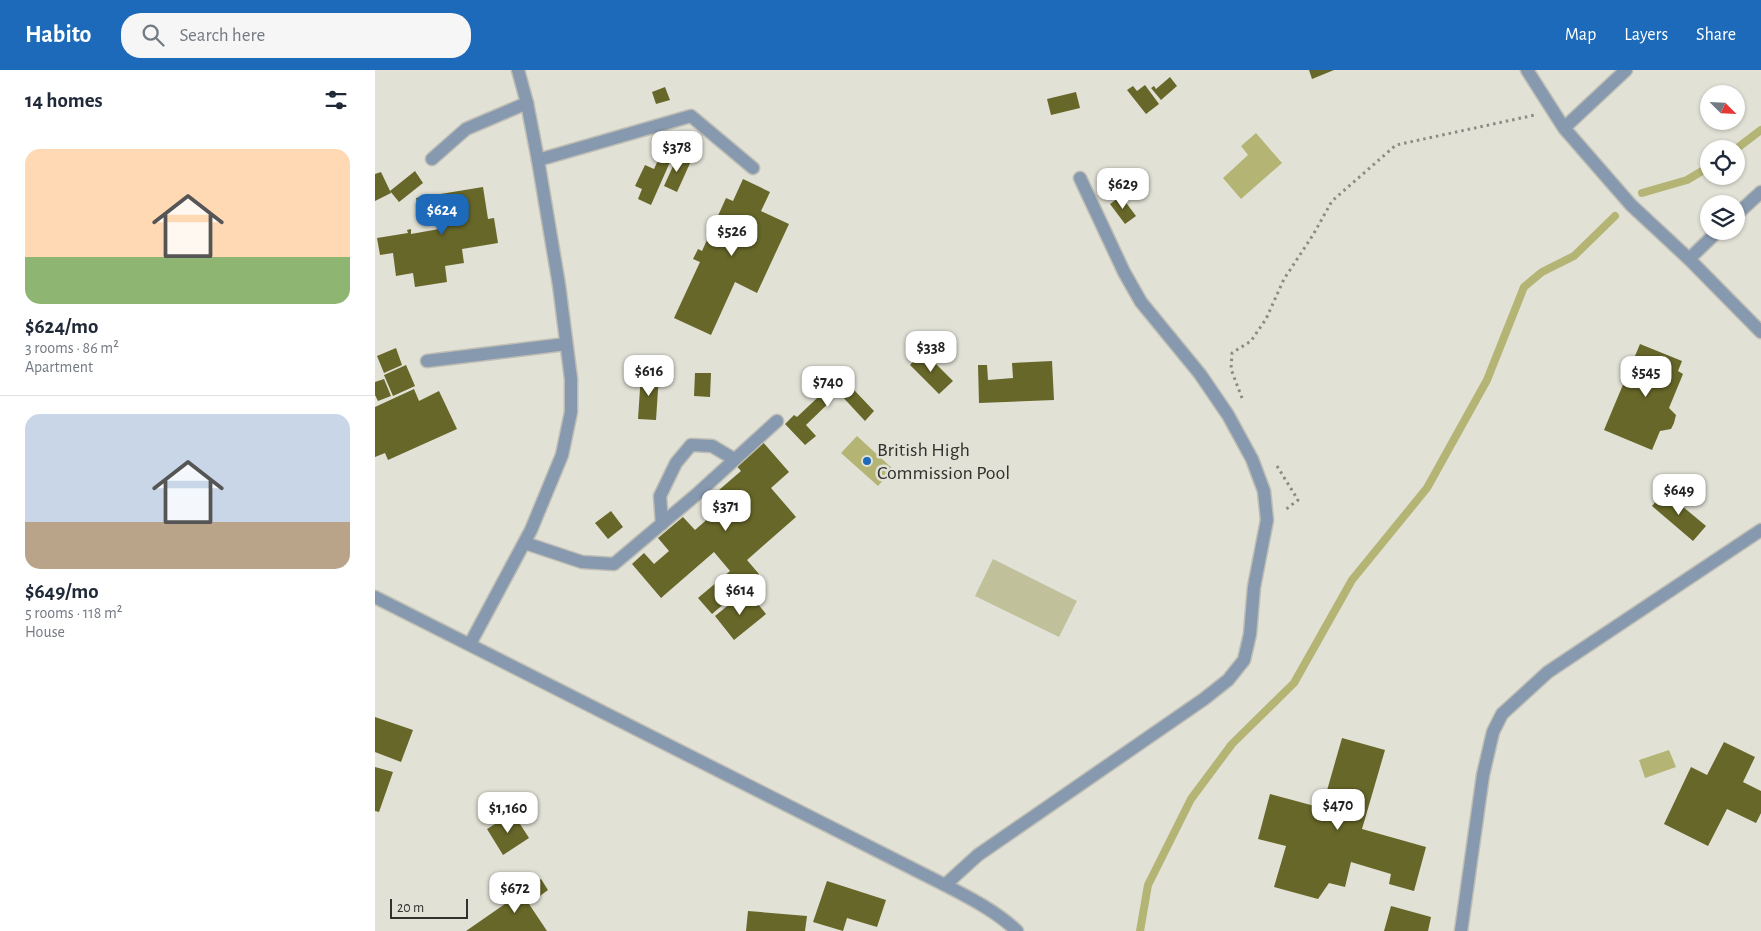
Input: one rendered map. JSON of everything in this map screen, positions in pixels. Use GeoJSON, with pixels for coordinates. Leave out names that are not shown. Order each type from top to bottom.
{"type":"FeatureCollection","features":[{"type":"Feature","properties":{"kind":"street"},"geometry":{"type":"LineString","coordinates":[[470,644],[525,543],[562,455],[571,412],[571,380],[559,285],[538,160],[527,103],[518,70]]}},
{"type":"Feature","properties":{"kind":"street"},"geometry":{"type":"LineString","coordinates":[[1527,70],[1564,128],[1631,205],[1689,259],[1761,332]]}},
{"type":"Feature","properties":{"kind":"street"},"geometry":{"type":"LineString","coordinates":[[1564,128],[1626,70]]}},
{"type":"Feature","properties":{"kind":"street"},"geometry":{"type":"LineString","coordinates":[[433,159],[466,129],[527,103]]}},
{"type":"Feature","properties":{"kind":"street"},"geometry":{"type":"LineString","coordinates":[[538,160],[691,116],[753,168]]}},
{"type":"Feature","properties":{"kind":"street"},"geometry":{"type":"LineString","coordinates":[[945,884],[978,855],[1204,699],[1228,680],[1244,660],[1250,634],[1254,587],[1267,520],[1264,491],[1252,459],[1228,415],[1200,374],[1141,302],[1124,272],[1080,178]]}},
{"type":"Feature","properties":{"kind":"street"},"geometry":{"type":"LineString","coordinates":[[1745,207],[1761,192]]}},
{"type":"Feature","properties":{"kind":"street"},"geometry":{"type":"LineString","coordinates":[[1689,259],[1709,240]]}},
{"type":"Feature","properties":{"kind":"street"},"geometry":{"type":"LineString","coordinates":[[427,361],[566,344]]}},
{"type":"Feature","properties":{"kind":"street"},"geometry":{"type":"LineString","coordinates":[[525,543],[582,562],[614,564],[662,524],[777,421]]}},
{"type":"Feature","properties":{"kind":"street"},"geometry":{"type":"LineString","coordinates":[[662,524],[661,496],[676,463],[691,445],[712,446],[734,459]]}},
{"type":"Feature","properties":{"kind":"street"},"geometry":{"type":"LineString","coordinates":[[1461,931],[1483,775],[1493,732],[1502,714],[1547,672],[1761,530]]}},
{"type":"Feature","properties":{"kind":"street"},"geometry":{"type":"LineString","coordinates":[[375,597],[945,884],[978,902],[1017,931]]}},
{"type":"Feature","properties":{"kind":"path"},"geometry":{"type":"LineString","coordinates":[[1245,405],[1231,369],[1232,353],[1251,341],[1266,319],[1284,279],[1313,235],[1332,201],[1396,145],[1552,111]]}},
{"type":"Feature","properties":{"kind":"path"},"geometry":{"type":"LineString","coordinates":[[1267,520],[1298,500],[1273,460]]}},
{"type":"Feature","properties":{"kind":"shaded area"},"geometry":{"type":"Polygon","coordinates":[[[1256,133],[1282,163],[1241,199],[1223,178],[1248,155],[1241,146],[1256,133]]]}},
{"type":"Feature","properties":{"kind":"shaded area","name":"British High Commission Pool"},"geometry":{"type":"Polygon","coordinates":[[[857,436],[893,469],[878,486],[841,453],[857,436]]]}},
{"type":"Feature","properties":{"kind":"shaded area"},"geometry":{"type":"Polygon","coordinates":[[[993,559],[1077,601],[1059,637],[975,596],[993,559]]]}},
{"type":"Feature","properties":{"kind":"shaded area"},"geometry":{"type":"Polygon","coordinates":[[[1669,750],[1676,767],[1645,778],[1639,760],[1669,750]]]}},
{"type":"Feature","properties":{"kind":"building"},"geometry":{"type":"Polygon","coordinates":[[[1309,70],[1334,70],[1312,79],[1309,70]]]}},
{"type":"Feature","properties":{"kind":"building"},"geometry":{"type":"Polygon","coordinates":[[[1170,77],[1177,86],[1161,100],[1151,88],[1154,86],[1156,89],[1170,77]]]}},
{"type":"Feature","properties":{"kind":"building"},"geometry":{"type":"Polygon","coordinates":[[[1145,85],[1159,104],[1146,114],[1127,90],[1133,86],[1137,91],[1145,85]]]}},
{"type":"Feature","properties":{"kind":"building"},"geometry":{"type":"Polygon","coordinates":[[[665,87],[670,100],[656,104],[652,92],[665,87]]]}},
{"type":"Feature","properties":{"kind":"building"},"geometry":{"type":"Polygon","coordinates":[[[1076,92],[1080,108],[1051,115],[1047,99],[1076,92]]]}},
{"type":"Feature","properties":{"kind":"building"},"geometry":{"type":"Polygon","coordinates":[[[663,149],[674,153],[651,205],[638,199],[642,189],[635,186],[645,165],[654,169],[663,149]]]}},
{"type":"Feature","properties":{"kind":"building"},"geometry":{"type":"Polygon","coordinates":[[[678,155],[691,161],[677,192],[664,186],[678,155]]]}},
{"type":"Feature","properties":{"kind":"building"},"geometry":{"type":"Polygon","coordinates":[[[415,171],[423,183],[399,202],[390,191],[415,171]]]}},
{"type":"Feature","properties":{"kind":"building"},"geometry":{"type":"Polygon","coordinates":[[[381,172],[391,193],[375,201],[375,174],[381,172]]]}},
{"type":"Feature","properties":{"kind":"building"},"geometry":{"type":"Polygon","coordinates":[[[743,179],[770,192],[761,211],[789,224],[757,293],[735,282],[711,335],[674,318],[700,262],[693,259],[698,249],[702,251],[726,198],[733,201],[743,179]]]}},
{"type":"Feature","properties":{"kind":"building"},"geometry":{"type":"Polygon","coordinates":[[[483,187],[488,219],[494,218],[498,243],[462,249],[464,263],[445,266],[447,282],[415,287],[413,273],[396,276],[393,253],[380,255],[377,238],[408,233],[407,230],[411,229],[411,234],[439,229],[436,211],[419,214],[416,198],[483,187]]]}},
{"type":"Feature","properties":{"kind":"building"},"geometry":{"type":"Polygon","coordinates":[[[1121,196],[1136,216],[1125,224],[1110,204],[1121,196]]]}},
{"type":"Feature","properties":{"kind":"building"},"geometry":{"type":"Polygon","coordinates":[[[1640,344],[1682,361],[1678,371],[1683,374],[1669,408],[1676,415],[1674,423],[1671,429],[1660,431],[1652,450],[1604,430],[1640,344]]]}},
{"type":"Feature","properties":{"kind":"building"},"geometry":{"type":"Polygon","coordinates":[[[396,348],[402,365],[384,373],[377,356],[396,348]]]}},
{"type":"Feature","properties":{"kind":"building"},"geometry":{"type":"Polygon","coordinates":[[[923,351],[953,381],[939,394],[910,365],[923,351]]]}},
{"type":"Feature","properties":{"kind":"building"},"geometry":{"type":"Polygon","coordinates":[[[1052,361],[1054,400],[979,403],[978,365],[987,365],[988,380],[1013,378],[1012,363],[1052,361]]]}},
{"type":"Feature","properties":{"kind":"building"},"geometry":{"type":"Polygon","coordinates":[[[406,365],[415,386],[393,396],[384,375],[406,365]]]}},
{"type":"Feature","properties":{"kind":"building"},"geometry":{"type":"Polygon","coordinates":[[[837,372],[874,411],[865,421],[839,393],[806,425],[816,436],[805,445],[785,424],[794,415],[797,417],[831,385],[829,379],[837,372]]]}},
{"type":"Feature","properties":{"kind":"building"},"geometry":{"type":"Polygon","coordinates":[[[695,373],[711,373],[710,397],[694,396],[695,373]]]}},
{"type":"Feature","properties":{"kind":"building"},"geometry":{"type":"Polygon","coordinates":[[[641,374],[659,375],[656,420],[638,419],[641,374]]]}},
{"type":"Feature","properties":{"kind":"building"},"geometry":{"type":"Polygon","coordinates":[[[384,379],[391,396],[378,401],[375,395],[375,382],[384,379]]]}},
{"type":"Feature","properties":{"kind":"building"},"geometry":{"type":"Polygon","coordinates":[[[414,389],[419,401],[439,391],[457,429],[388,460],[385,453],[375,457],[375,407],[414,389]]]}},
{"type":"Feature","properties":{"kind":"building"},"geometry":{"type":"Polygon","coordinates":[[[762,441],[789,472],[771,488],[796,517],[747,560],[759,574],[712,614],[698,598],[730,571],[714,552],[661,598],[632,564],[644,553],[654,564],[669,551],[658,538],[683,517],[695,530],[728,501],[719,490],[741,471],[735,464],[762,441]]]}},
{"type":"Feature","properties":{"kind":"building"},"geometry":{"type":"Polygon","coordinates":[[[1664,491],[1706,526],[1693,541],[1652,506],[1664,491]]]}},
{"type":"Feature","properties":{"kind":"building"},"geometry":{"type":"Polygon","coordinates":[[[611,511],[623,527],[608,539],[595,523],[611,511]]]}},
{"type":"Feature","properties":{"kind":"building"},"geometry":{"type":"Polygon","coordinates":[[[749,593],[766,614],[734,640],[715,616],[741,595],[743,598],[749,593]]]}},
{"type":"Feature","properties":{"kind":"building"},"geometry":{"type":"Polygon","coordinates":[[[375,717],[413,730],[401,762],[375,752],[375,717]]]}},
{"type":"Feature","properties":{"kind":"building"},"geometry":{"type":"Polygon","coordinates":[[[1342,738],[1385,750],[1362,829],[1426,847],[1414,891],[1389,884],[1391,874],[1351,862],[1345,887],[1329,883],[1318,899],[1274,887],[1286,846],[1258,839],[1270,794],[1322,808],[1342,738]]]}},
{"type":"Feature","properties":{"kind":"building"},"geometry":{"type":"Polygon","coordinates":[[[1724,742],[1755,757],[1743,782],[1761,791],[1761,813],[1756,823],[1727,809],[1708,846],[1664,824],[1691,767],[1707,775],[1724,742]]]}},
{"type":"Feature","properties":{"kind":"building"},"geometry":{"type":"Polygon","coordinates":[[[375,767],[393,772],[379,812],[375,811],[375,767]]]}},
{"type":"Feature","properties":{"kind":"building"},"geometry":{"type":"Polygon","coordinates":[[[513,813],[529,838],[503,855],[487,829],[513,813]]]}},
{"type":"Feature","properties":{"kind":"building"},"geometry":{"type":"Polygon","coordinates":[[[541,879],[548,890],[529,904],[547,931],[466,931],[541,879]]]}},
{"type":"Feature","properties":{"kind":"building"},"geometry":{"type":"Polygon","coordinates":[[[827,881],[886,900],[877,927],[847,918],[843,931],[813,922],[827,881]]]}},
{"type":"Feature","properties":{"kind":"building"},"geometry":{"type":"Polygon","coordinates":[[[1391,906],[1431,917],[1428,931],[1384,931],[1391,906]]]}},
{"type":"Feature","properties":{"kind":"building"},"geometry":{"type":"Polygon","coordinates":[[[748,911],[807,916],[805,931],[746,931],[748,911]]]}},
{"type":"Feature","properties":{"kind":"waterway"},"geometry":{"type":"LineString","coordinates":[[1745,142],[1761,130]]}},
{"type":"Feature","properties":{"kind":"waterway"},"geometry":{"type":"LineString","coordinates":[[1642,193],[1687,180],[1700,172]]}},
{"type":"Feature","properties":{"kind":"waterway"},"geometry":{"type":"LineString","coordinates":[[1140,931],[1148,885],[1191,799],[1232,744],[1294,683],[1352,580],[1427,488],[1487,380],[1524,287],[1542,272],[1574,256],[1615,216]]}},
{"type":"Feature","properties":{"kind":"place","name":"British High Commission Pool"},"geometry":{"type":"Point","coordinates":[867,461]}}]}
